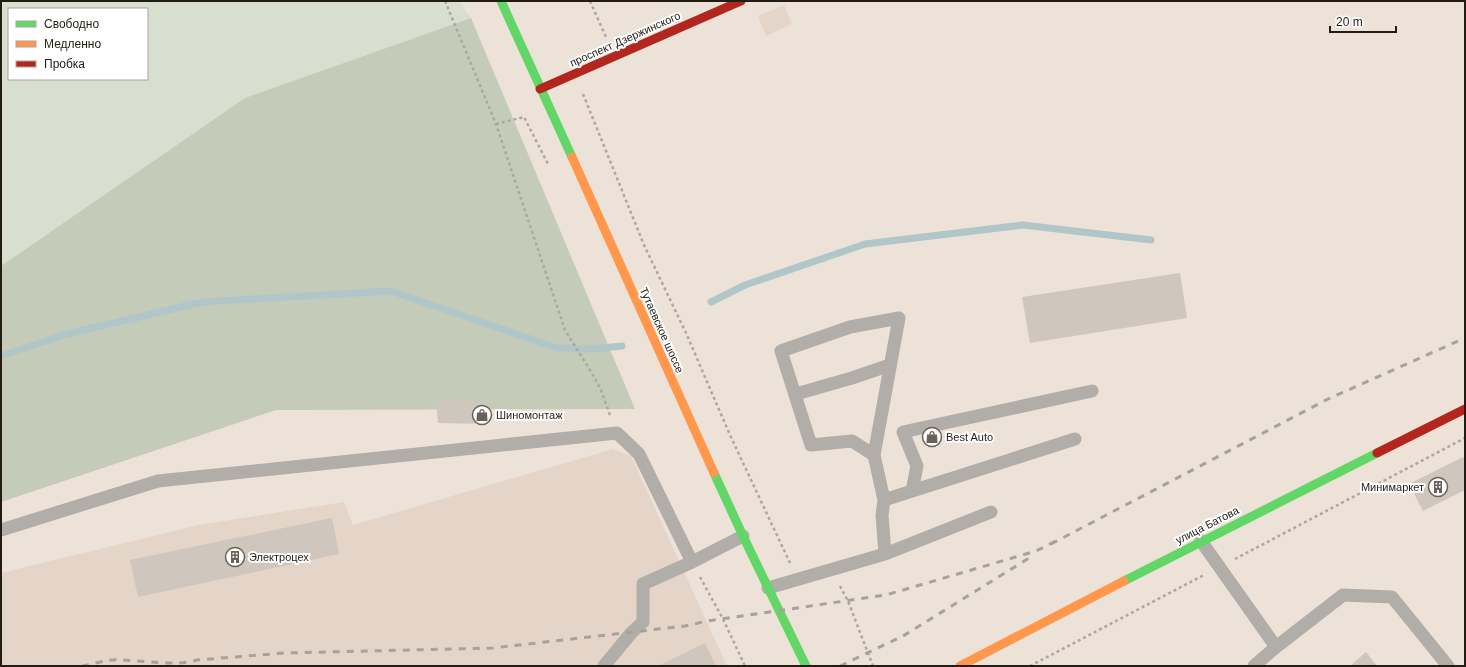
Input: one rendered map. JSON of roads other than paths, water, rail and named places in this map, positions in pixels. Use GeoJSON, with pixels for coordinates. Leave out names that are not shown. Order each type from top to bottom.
{"type":"FeatureCollection","features":[{"type":"Feature","properties":{"kind":"street","name":"Тутаевское шоссе"},"geometry":{"type":"LineString","coordinates":[[501,1],[743,536],[806,666]]}},
{"type":"Feature","properties":{"kind":"street","name":"проспект Дзержинского"},"geometry":{"type":"LineString","coordinates":[[540,90],[741,1]]}},
{"type":"Feature","properties":{"kind":"street","name":"улица Батова"},"geometry":{"type":"LineString","coordinates":[[960,666],[1201,541],[1465,409]]}},
{"type":"Feature","properties":{"kind":"lane"},"geometry":{"type":"LineString","coordinates":[[874,455],[852,441],[811,445],[796,394],[781,351],[850,327],[899,318],[874,455],[884,500],[882,515],[885,554]]}},
{"type":"Feature","properties":{"kind":"lane"},"geometry":{"type":"LineString","coordinates":[[796,394],[852,378],[890,365]]}},
{"type":"Feature","properties":{"kind":"lane"},"geometry":{"type":"LineString","coordinates":[[912,491],[916,466],[903,432],[1092,391]]}},
{"type":"Feature","properties":{"kind":"lane"},"geometry":{"type":"LineString","coordinates":[[1,530],[158,481],[617,433],[639,454],[692,562]]}},
{"type":"Feature","properties":{"kind":"lane"},"geometry":{"type":"LineString","coordinates":[[884,500],[1076,439]]}},
{"type":"Feature","properties":{"kind":"lane"},"geometry":{"type":"LineString","coordinates":[[768,588],[885,554],[991,512]]}},
{"type":"Feature","properties":{"kind":"lane"},"geometry":{"type":"LineString","coordinates":[[604,666],[632,632],[643,622],[643,584],[692,562],[743,536]]}},
{"type":"Feature","properties":{"kind":"lane"},"geometry":{"type":"LineString","coordinates":[[1201,541],[1276,648]]}},
{"type":"Feature","properties":{"kind":"lane"},"geometry":{"type":"LineString","coordinates":[[1254,666],[1343,595],[1392,597],[1448,666]]}},
{"type":"Feature","properties":{"kind":"waterway"},"geometry":{"type":"LineString","coordinates":[[711,302],[745,285],[865,244],[1023,225],[1151,240]]}},
{"type":"Feature","properties":{"kind":"waterway"},"geometry":{"type":"LineString","coordinates":[[1,356],[67,334],[202,302],[391,291],[557,348],[592,349],[622,346]]}},
{"type":"Feature","properties":{"kind":"railway"},"geometry":{"type":"LineString","coordinates":[[1051,544],[1328,399],[1465,338]]}},
{"type":"Feature","properties":{"kind":"railway"},"geometry":{"type":"LineString","coordinates":[[82,666],[114,660],[179,663],[197,660],[284,653],[493,648],[685,626],[707,621],[886,595],[1036,551],[1056,541]]}},
{"type":"Feature","properties":{"kind":"railway"},"geometry":{"type":"LineString","coordinates":[[840,666],[903,636],[1034,555]]}},
{"type":"Feature","properties":{"kind":"place","name":"Шиномонтаж"},"geometry":{"type":"Point","coordinates":[482,415]}},
{"type":"Feature","properties":{"kind":"place","name":"Best Auto"},"geometry":{"type":"Point","coordinates":[932,437]}},
{"type":"Feature","properties":{"kind":"place","name":"Минимаркет"},"geometry":{"type":"Point","coordinates":[1438,487]}},
{"type":"Feature","properties":{"kind":"place","name":"Электроцех"},"geometry":{"type":"Point","coordinates":[235,557]}}]}
